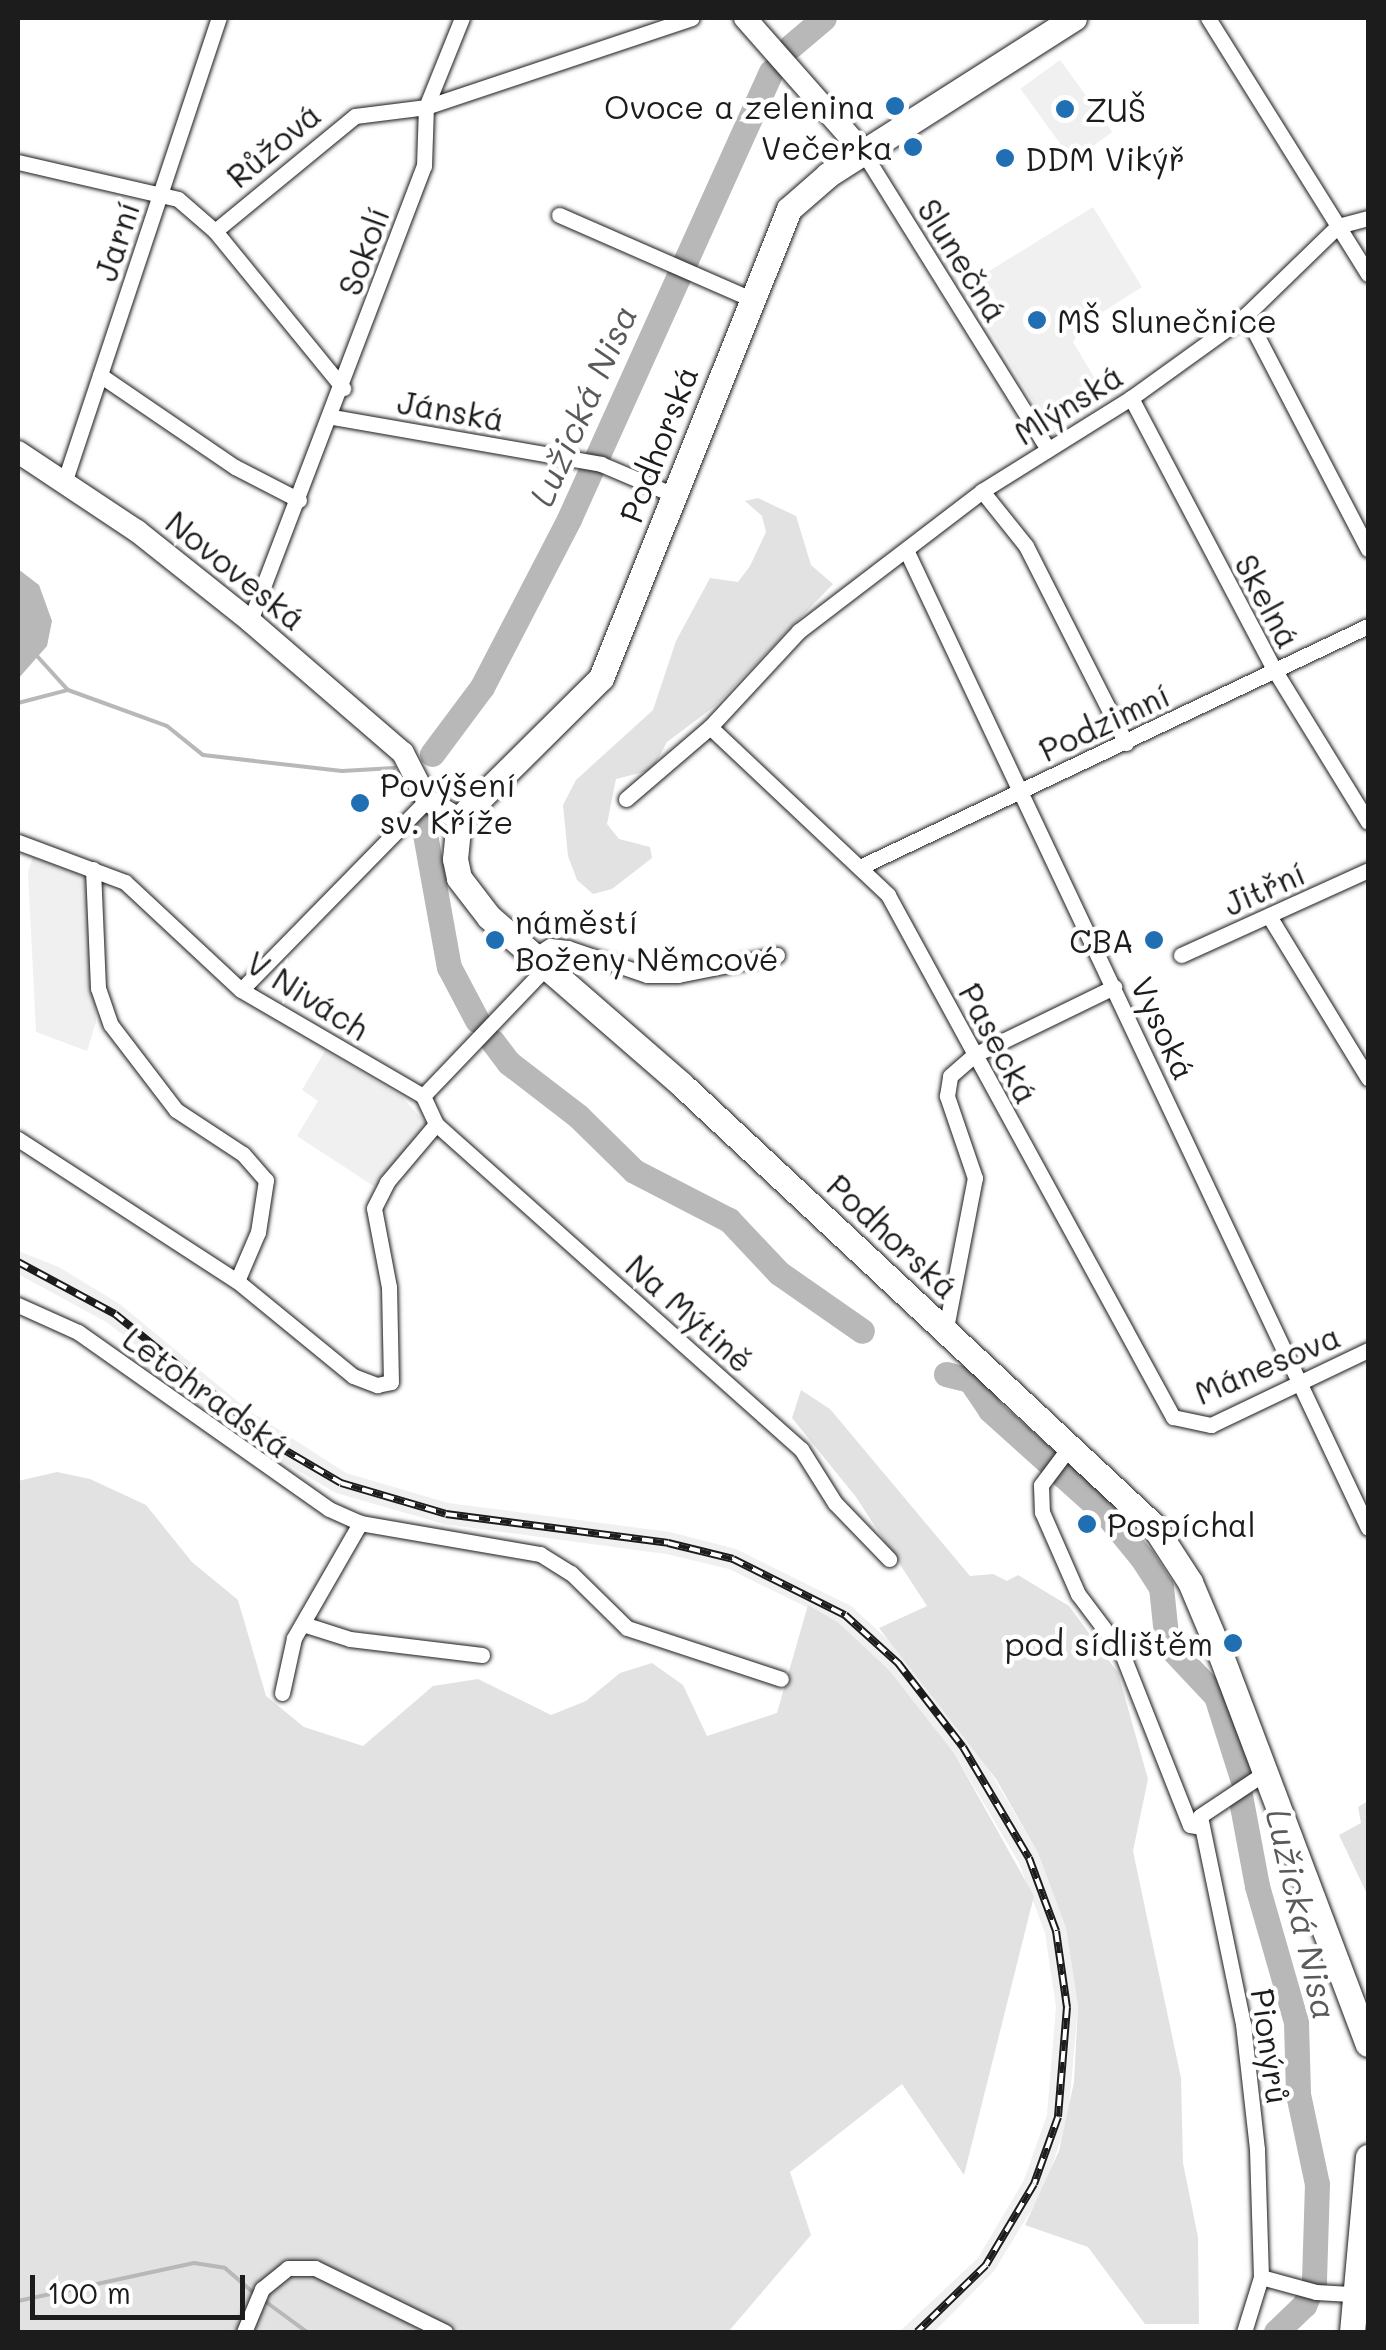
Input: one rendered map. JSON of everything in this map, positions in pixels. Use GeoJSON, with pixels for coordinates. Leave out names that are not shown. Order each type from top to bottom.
{"type":"FeatureCollection","features":[{"type":"Feature","properties":{"kind":"main road","name":"Podhorská"},"geometry":{"type":"LineString","coordinates":[[1074,18],[864,152],[790,209],[601,678],[459,819],[459,878],[489,917],[543,959],[946,1328],[1178,1559],[1266,1772],[1368,2044]]}},
{"type":"Feature","properties":{"kind":"main road"},"geometry":{"type":"LineString","coordinates":[[1352,2332],[1361,2296],[1368,2157]]}},
{"type":"Feature","properties":{"kind":"street","name":"Jarní"},"geometry":{"type":"LineString","coordinates":[[64,480],[219,18]]}},
{"type":"Feature","properties":{"kind":"street","name":"Sokolí"},"geometry":{"type":"LineString","coordinates":[[250,621],[332,417],[424,166],[426,107],[462,18]]}},
{"type":"Feature","properties":{"kind":"street","name":"Růžová"},"geometry":{"type":"LineString","coordinates":[[18,162],[160,193],[200,211],[215,230],[342,122],[426,107],[692,18]]}},
{"type":"Feature","properties":{"kind":"street"},"geometry":{"type":"LineString","coordinates":[[745,18],[864,152]]}},
{"type":"Feature","properties":{"kind":"street"},"geometry":{"type":"LineString","coordinates":[[1208,18],[1368,274]]}},
{"type":"Feature","properties":{"kind":"street","name":"Slunečná"},"geometry":{"type":"LineString","coordinates":[[864,152],[1048,449]]}},
{"type":"Feature","properties":{"kind":"street"},"geometry":{"type":"LineString","coordinates":[[559,215],[751,299]]}},
{"type":"Feature","properties":{"kind":"street","name":"Mlýnská"},"geometry":{"type":"LineString","coordinates":[[626,799],[710,728],[798,631],[907,552],[982,490],[1131,398],[1246,315],[1338,226],[1368,218]]}},
{"type":"Feature","properties":{"kind":"street"},"geometry":{"type":"LineString","coordinates":[[215,230],[343,388]]}},
{"type":"Feature","properties":{"kind":"street"},"geometry":{"type":"LineString","coordinates":[[1246,315],[1368,550]]}},
{"type":"Feature","properties":{"kind":"street"},"geometry":{"type":"LineString","coordinates":[[100,374],[235,466],[299,500]]}},
{"type":"Feature","properties":{"kind":"street","name":"Skelná"},"geometry":{"type":"LineString","coordinates":[[1131,398],[1274,671],[1368,822]]}},
{"type":"Feature","properties":{"kind":"street","name":"Jánská"},"geometry":{"type":"LineString","coordinates":[[332,417],[600,464],[674,495]]}},
{"type":"Feature","properties":{"kind":"street","name":"Novoveská"},"geometry":{"type":"LineString","coordinates":[[18,452],[64,480],[250,621],[403,753],[427,800]]}},
{"type":"Feature","properties":{"kind":"street"},"geometry":{"type":"LineString","coordinates":[[982,490],[1026,546],[1126,742]]}},
{"type":"Feature","properties":{"kind":"street","name":"Vysoká"},"geometry":{"type":"LineString","coordinates":[[907,552],[1368,1528]]}},
{"type":"Feature","properties":{"kind":"street","name":"Podzimní"},"geometry":{"type":"LineString","coordinates":[[862,866],[1368,626]]}},
{"type":"Feature","properties":{"kind":"street","name":"Pasecká"},"geometry":{"type":"LineString","coordinates":[[710,728],[862,866],[888,895],[1159,1398],[1187,1424]]}},
{"type":"Feature","properties":{"kind":"street"},"geometry":{"type":"LineString","coordinates":[[240,990],[427,800],[459,819]]}},
{"type":"Feature","properties":{"kind":"street","name":"V Nivách"},"geometry":{"type":"LineString","coordinates":[[18,842],[125,882],[240,990],[422,1096]]}},
{"type":"Feature","properties":{"kind":"street"},"geometry":{"type":"LineString","coordinates":[[93,869],[98,988],[111,1025],[176,1110],[244,1154],[266,1180],[258,1232],[237,1281]]}},
{"type":"Feature","properties":{"kind":"street","name":"Jitřní"},"geometry":{"type":"LineString","coordinates":[[1181,955],[1368,870]]}},
{"type":"Feature","properties":{"kind":"street"},"geometry":{"type":"LineString","coordinates":[[1269,916],[1368,1078]]}},
{"type":"Feature","properties":{"kind":"street"},"geometry":{"type":"LineString","coordinates":[[422,1096],[543,959],[550,946],[568,948],[646,974],[678,975],[777,955]]}},
{"type":"Feature","properties":{"kind":"street"},"geometry":{"type":"LineString","coordinates":[[946,1328],[976,1178],[948,1096],[950,1076],[974,1054],[1114,987]]}},
{"type":"Feature","properties":{"kind":"street","name":"Na Mýtině"},"geometry":{"type":"LineString","coordinates":[[422,1096],[436,1124],[801,1450],[834,1504],[890,1559]]}},
{"type":"Feature","properties":{"kind":"street"},"geometry":{"type":"LineString","coordinates":[[18,1139],[237,1281],[353,1376],[377,1386],[391,1382],[388,1287],[374,1208],[387,1182],[436,1124]]}},
{"type":"Feature","properties":{"kind":"street","name":"Letohradská"},"geometry":{"type":"LineString","coordinates":[[19,1308],[78,1332],[279,1479],[360,1523],[540,1554],[572,1573],[627,1628],[781,1679]]}},
{"type":"Feature","properties":{"kind":"street","name":"Mánesova"},"geometry":{"type":"LineString","coordinates":[[1187,1424],[1211,1425],[1368,1350]]}},
{"type":"Feature","properties":{"kind":"street","name":"Pionýrů"},"geometry":{"type":"LineString","coordinates":[[1066,1451],[1045,1476],[1042,1512],[1078,1594],[1121,1651],[1167,1776],[1190,1825],[1200,1827],[1243,2024],[1261,2277],[1244,2332]]}},
{"type":"Feature","properties":{"kind":"street"},"geometry":{"type":"LineString","coordinates":[[282,1694],[302,1624],[360,1523]]}},
{"type":"Feature","properties":{"kind":"street"},"geometry":{"type":"LineString","coordinates":[[302,1624],[350,1639],[482,1655]]}},
{"type":"Feature","properties":{"kind":"street"},"geometry":{"type":"LineString","coordinates":[[1200,1827],[1206,1809],[1266,1772]]}},
{"type":"Feature","properties":{"kind":"street"},"geometry":{"type":"LineString","coordinates":[[244,2332],[262,2289],[288,2268],[315,2268],[444,2332]]}},
{"type":"Feature","properties":{"kind":"street"},"geometry":{"type":"LineString","coordinates":[[1261,2277],[1310,2291],[1361,2296]]}},
{"type":"Feature","properties":{"kind":"shaded area","name":"ZUŠ"},"geometry":{"type":"Polygon","coordinates":[[[1060,60],[1112,132],[1073,161],[1020,89],[1060,60]]]}},
{"type":"Feature","properties":{"kind":"shaded area","name":"MŠ Slunečnice"},"geometry":{"type":"Polygon","coordinates":[[[1093,207],[1142,287],[1084,324],[1073,342],[1106,397],[1051,431],[982,317],[1000,305],[981,276],[1093,207]]]}},
{"type":"Feature","properties":{"kind":"shaded area"},"geometry":{"type":"Polygon","coordinates":[[[758,498],[796,516],[811,565],[833,584],[715,706],[667,742],[652,770],[616,779],[607,824],[619,839],[650,847],[652,858],[612,889],[593,894],[577,880],[568,856],[563,805],[576,780],[653,710],[676,641],[710,578],[738,582],[750,566],[766,532],[762,516],[745,501],[758,498]]]}},
{"type":"Feature","properties":{"kind":"shaded area"},"geometry":{"type":"Polygon","coordinates":[[[18,569],[39,585],[52,621],[47,646],[18,679],[18,569]]]}},
{"type":"Feature","properties":{"kind":"shaded area"},"geometry":{"type":"Polygon","coordinates":[[[33,857],[87,877],[96,1022],[87,1051],[36,1032],[28,872],[33,857]]]}},
{"type":"Feature","properties":{"kind":"shaded area"},"geometry":{"type":"Polygon","coordinates":[[[325,1051],[402,1097],[429,1127],[375,1187],[297,1136],[318,1101],[302,1090],[325,1051]]]}},
{"type":"Feature","properties":{"kind":"shaded area"},"geometry":{"type":"Polygon","coordinates":[[[18,1251],[59,1267],[121,1305],[248,1410],[346,1473],[448,1503],[670,1532],[736,1549],[851,1606],[906,1656],[972,1741],[1038,1853],[1066,1928],[1078,2006],[1068,2119],[1044,2189],[994,2271],[934,2332],[899,2332],[978,2258],[1024,2180],[1047,2115],[1056,2007],[1045,1933],[1019,1863],[954,1753],[889,1670],[839,1623],[729,1569],[666,1554],[444,1524],[336,1493],[270,1454],[108,1323],[18,1274],[18,1251]]]}},
{"type":"Feature","properties":{"kind":"shaded area"},"geometry":{"type":"Polygon","coordinates":[[[801,1390],[830,1409],[970,1576],[993,1574],[1007,1581],[1018,1575],[1069,1606],[1118,1673],[1148,1779],[1133,1851],[1181,2078],[1183,2163],[1198,2237],[1199,2324],[1145,2324],[1088,2247],[1025,2225],[1059,2151],[1074,2082],[1078,2006],[1066,1928],[1038,1853],[996,1779],[879,1628],[927,1606],[856,1497],[792,1418],[801,1390]]]}},
{"type":"Feature","properties":{"kind":"shaded area"},"geometry":{"type":"Polygon","coordinates":[[[57,1472],[90,1479],[146,1505],[192,1562],[238,1600],[266,1696],[304,1727],[363,1746],[433,1686],[478,1679],[551,1715],[586,1701],[620,1673],[652,1663],[683,1685],[707,1736],[777,1713],[808,1605],[839,1623],[889,1670],[954,1753],[1034,1896],[964,2175],[902,2084],[790,2172],[811,2235],[728,2332],[18,2332],[18,1481],[57,1472]]]}},
{"type":"Feature","properties":{"kind":"shaded area"},"geometry":{"type":"Polygon","coordinates":[[[1368,1801],[1368,1896],[1339,1835],[1361,1823],[1358,1807],[1368,1801]]]}},
{"type":"Feature","properties":{"kind":"waterway","name":"Lužická Nisa"},"geometry":{"type":"LineString","coordinates":[[791,46],[824,18]]}},
{"type":"Feature","properties":{"kind":"waterway","name":"Lužická Nisa"},"geometry":{"type":"LineString","coordinates":[[432,754],[482,687],[569,519],[771,71]]}},
{"type":"Feature","properties":{"kind":"waterway"},"geometry":{"type":"LineString","coordinates":[[37,656],[67,689]]}},
{"type":"Feature","properties":{"kind":"waterway"},"geometry":{"type":"LineString","coordinates":[[18,703],[68,690],[167,726],[203,755],[342,771],[394,768]]}},
{"type":"Feature","properties":{"kind":"waterway","name":"Lužická Nisa"},"geometry":{"type":"LineString","coordinates":[[423,823],[449,967],[477,1020]]}},
{"type":"Feature","properties":{"kind":"waterway","name":"Lužická Nisa"},"geometry":{"type":"LineString","coordinates":[[493,1042],[509,1063],[578,1116],[634,1171],[729,1220],[779,1273],[862,1331]]}},
{"type":"Feature","properties":{"kind":"waterway","name":"Lužická Nisa"},"geometry":{"type":"LineString","coordinates":[[946,1374],[970,1380],[990,1410],[1106,1514],[1142,1558],[1161,1587],[1167,1644],[1216,1696],[1242,1778]]}},
{"type":"Feature","properties":{"kind":"waterway","name":"Lužická Nisa"},"geometry":{"type":"LineString","coordinates":[[1240,1795],[1257,1886],[1296,2022],[1298,2094],[1317,2184],[1314,2282],[1304,2305],[1276,2332]]}},
{"type":"Feature","properties":{"kind":"waterway"},"geometry":{"type":"LineString","coordinates":[[18,2301],[194,2263],[225,2268],[254,2293]]}},
{"type":"Feature","properties":{"kind":"waterway"},"geometry":{"type":"LineString","coordinates":[[266,2302],[307,2332]]}},
{"type":"Feature","properties":{"kind":"railway"},"geometry":{"type":"LineString","coordinates":[[18,1262],[115,1314],[276,1445],[341,1483],[446,1514],[668,1543],[733,1559],[845,1615],[898,1663],[963,1747],[1029,1858],[1056,1931],[1067,2007],[1058,2117],[1034,2184],[986,2265],[917,2332]]}},
{"type":"Feature","properties":{"kind":"place","name":"Ovoce a zelenina"},"geometry":{"type":"Point","coordinates":[895,106]}},
{"type":"Feature","properties":{"kind":"place","name":"ZUŠ"},"geometry":{"type":"Point","coordinates":[1065,109]}},
{"type":"Feature","properties":{"kind":"place","name":"Večerka"},"geometry":{"type":"Point","coordinates":[913,147]}},
{"type":"Feature","properties":{"kind":"place","name":"DDM Vikýř"},"geometry":{"type":"Point","coordinates":[1005,158]}},
{"type":"Feature","properties":{"kind":"place","name":"MŠ Slunečnice"},"geometry":{"type":"Point","coordinates":[1037,320]}},
{"type":"Feature","properties":{"kind":"place","name":"Povýšení sv. Kříže"},"geometry":{"type":"Point","coordinates":[360,803]}},
{"type":"Feature","properties":{"kind":"place","name":"náměstí Boženy Němcové"},"geometry":{"type":"Point","coordinates":[495,940]}},
{"type":"Feature","properties":{"kind":"place","name":"CBA"},"geometry":{"type":"Point","coordinates":[1154,940]}},
{"type":"Feature","properties":{"kind":"place","name":"Pospíchal"},"geometry":{"type":"Point","coordinates":[1087,1524]}},
{"type":"Feature","properties":{"kind":"place","name":"pod sídlištěm"},"geometry":{"type":"Point","coordinates":[1233,1643]}}]}
